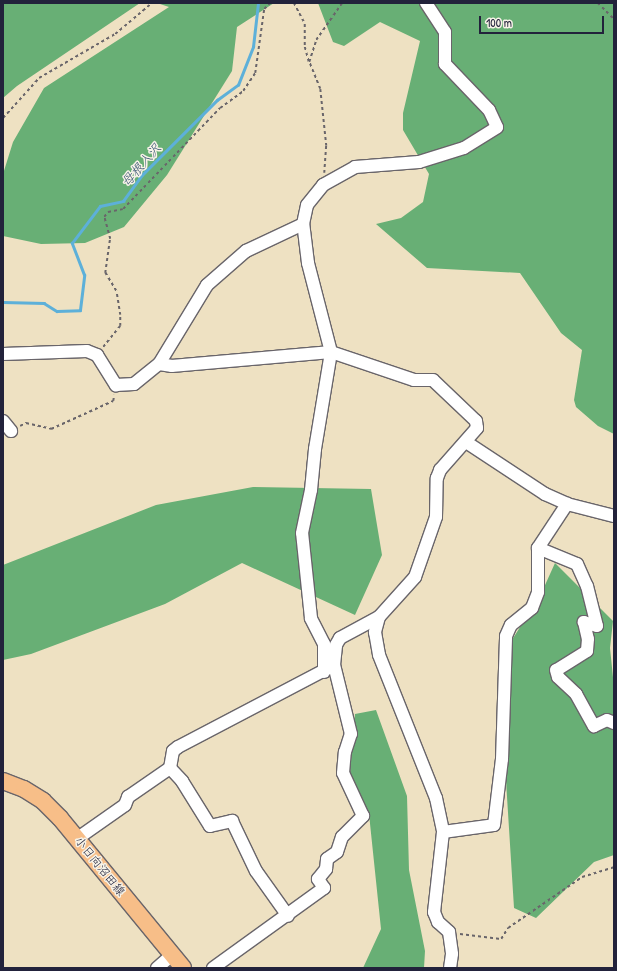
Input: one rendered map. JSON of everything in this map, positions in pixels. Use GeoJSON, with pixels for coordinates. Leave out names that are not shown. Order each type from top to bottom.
{"type":"FeatureCollection","features":[{"type":"Feature","properties":{"kind":"main road","name":"小日向沼田線"},"geometry":{"type":"LineString","coordinates":[[3,781],[24,789],[43,801],[78,838],[183,968]]}},
{"type":"Feature","properties":{"kind":"street"},"geometry":{"type":"LineString","coordinates":[[213,968],[288,916],[324,888],[318,879],[326,869],[327,859],[337,852],[342,837],[363,816],[343,773],[345,752],[351,734],[329,669],[324,644],[311,618],[302,533],[311,490],[315,449],[331,352],[308,263],[303,224],[307,205],[323,185],[356,167],[419,162],[464,148],[497,127],[489,110],[445,64],[445,32],[426,3]]}},
{"type":"Feature","properties":{"kind":"street"},"geometry":{"type":"LineString","coordinates":[[3,354],[87,350],[97,355],[116,385],[134,384],[159,364],[207,285],[246,251],[303,224]]}},
{"type":"Feature","properties":{"kind":"street"},"geometry":{"type":"LineString","coordinates":[[78,838],[125,805],[128,797],[170,768],[173,751],[178,747],[329,669],[336,645],[340,638],[379,617],[415,578],[436,516],[438,474],[477,428],[476,421],[434,380],[414,380],[331,352],[172,366],[159,364]]}},
{"type":"Feature","properties":{"kind":"street"},"geometry":{"type":"LineString","coordinates":[[3,421],[11,431]]}},
{"type":"Feature","properties":{"kind":"street"},"geometry":{"type":"LineString","coordinates":[[466,442],[544,494],[567,504],[614,516]]}},
{"type":"Feature","properties":{"kind":"street"},"geometry":{"type":"LineString","coordinates":[[443,832],[494,825],[502,759],[506,636],[511,625],[532,608],[538,592],[538,548],[567,504]]}},
{"type":"Feature","properties":{"kind":"street"},"geometry":{"type":"LineString","coordinates":[[538,548],[577,564],[587,586],[597,626],[584,622],[588,639],[587,651],[556,670],[558,677],[576,694],[594,726],[607,720],[614,723]]}},
{"type":"Feature","properties":{"kind":"street"},"geometry":{"type":"LineString","coordinates":[[379,617],[375,632],[379,656],[436,798],[443,832],[434,912],[438,922],[449,932],[452,954],[450,968]]}},
{"type":"Feature","properties":{"kind":"street"},"geometry":{"type":"LineString","coordinates":[[170,768],[182,781],[210,826],[232,820],[256,871],[288,916]]}},
{"type":"Feature","properties":{"kind":"street"},"geometry":{"type":"LineString","coordinates":[[157,968],[172,955]]}},
{"type":"Feature","properties":{"kind":"path"},"geometry":{"type":"LineString","coordinates":[[3,118],[39,78],[115,34],[152,3]]}},
{"type":"Feature","properties":{"kind":"path"},"geometry":{"type":"LineString","coordinates":[[234,3],[248,3]]}},
{"type":"Feature","properties":{"kind":"path"},"geometry":{"type":"LineString","coordinates":[[97,355],[120,326],[116,291],[105,273],[110,239],[104,217],[108,212],[123,208],[220,108],[243,91],[255,73],[264,9],[270,3]]}},
{"type":"Feature","properties":{"kind":"path"},"geometry":{"type":"LineString","coordinates":[[294,3],[304,24],[305,47],[309,62],[320,89],[326,146],[323,185]]}},
{"type":"Feature","properties":{"kind":"path"},"geometry":{"type":"LineString","coordinates":[[309,62],[316,40],[342,3]]}},
{"type":"Feature","properties":{"kind":"path"},"geometry":{"type":"LineString","coordinates":[[598,3],[614,19]]}},
{"type":"Feature","properties":{"kind":"path"},"geometry":{"type":"LineString","coordinates":[[11,431],[26,423],[51,429],[113,401],[116,385]]}},
{"type":"Feature","properties":{"kind":"path"},"geometry":{"type":"LineString","coordinates":[[449,932],[501,939],[508,928],[582,877],[614,867]]}},
{"type":"Feature","properties":{"kind":"green space"},"geometry":{"type":"Polygon","coordinates":[[[3,3],[140,3],[17,86],[3,98],[3,3]]]}},
{"type":"Feature","properties":{"kind":"green space"},"geometry":{"type":"Polygon","coordinates":[[[157,3],[274,3],[237,27],[232,71],[167,175],[124,227],[85,243],[41,244],[3,236],[3,174],[13,142],[44,88],[169,7],[157,3]]]}},
{"type":"Feature","properties":{"kind":"green space"},"geometry":{"type":"Polygon","coordinates":[[[318,3],[614,3],[614,434],[598,426],[576,407],[574,400],[582,350],[561,333],[520,273],[427,268],[376,224],[401,218],[423,202],[429,174],[403,130],[403,113],[420,41],[380,22],[344,46],[333,42],[318,3]]]}},
{"type":"Feature","properties":{"kind":"green space"},"geometry":{"type":"Polygon","coordinates":[[[253,487],[371,489],[382,555],[355,615],[242,563],[165,604],[31,654],[3,660],[3,565],[156,505],[253,487]]]}},
{"type":"Feature","properties":{"kind":"green space"},"geometry":{"type":"Polygon","coordinates":[[[555,563],[613,621],[610,648],[614,687],[614,855],[594,862],[536,918],[514,908],[505,765],[510,643],[541,594],[555,563]]]}},
{"type":"Feature","properties":{"kind":"green space"},"geometry":{"type":"Polygon","coordinates":[[[376,710],[407,796],[409,870],[425,951],[424,968],[363,968],[381,929],[369,814],[350,773],[355,714],[376,710]]]}},
{"type":"Feature","properties":{"kind":"waterway","name":"母根入沢"},"geometry":{"type":"LineString","coordinates":[[3,302],[44,303],[57,311],[80,310],[84,275],[72,243],[100,206],[123,201],[142,175],[217,100],[238,85],[253,47],[258,3]]}}]}
